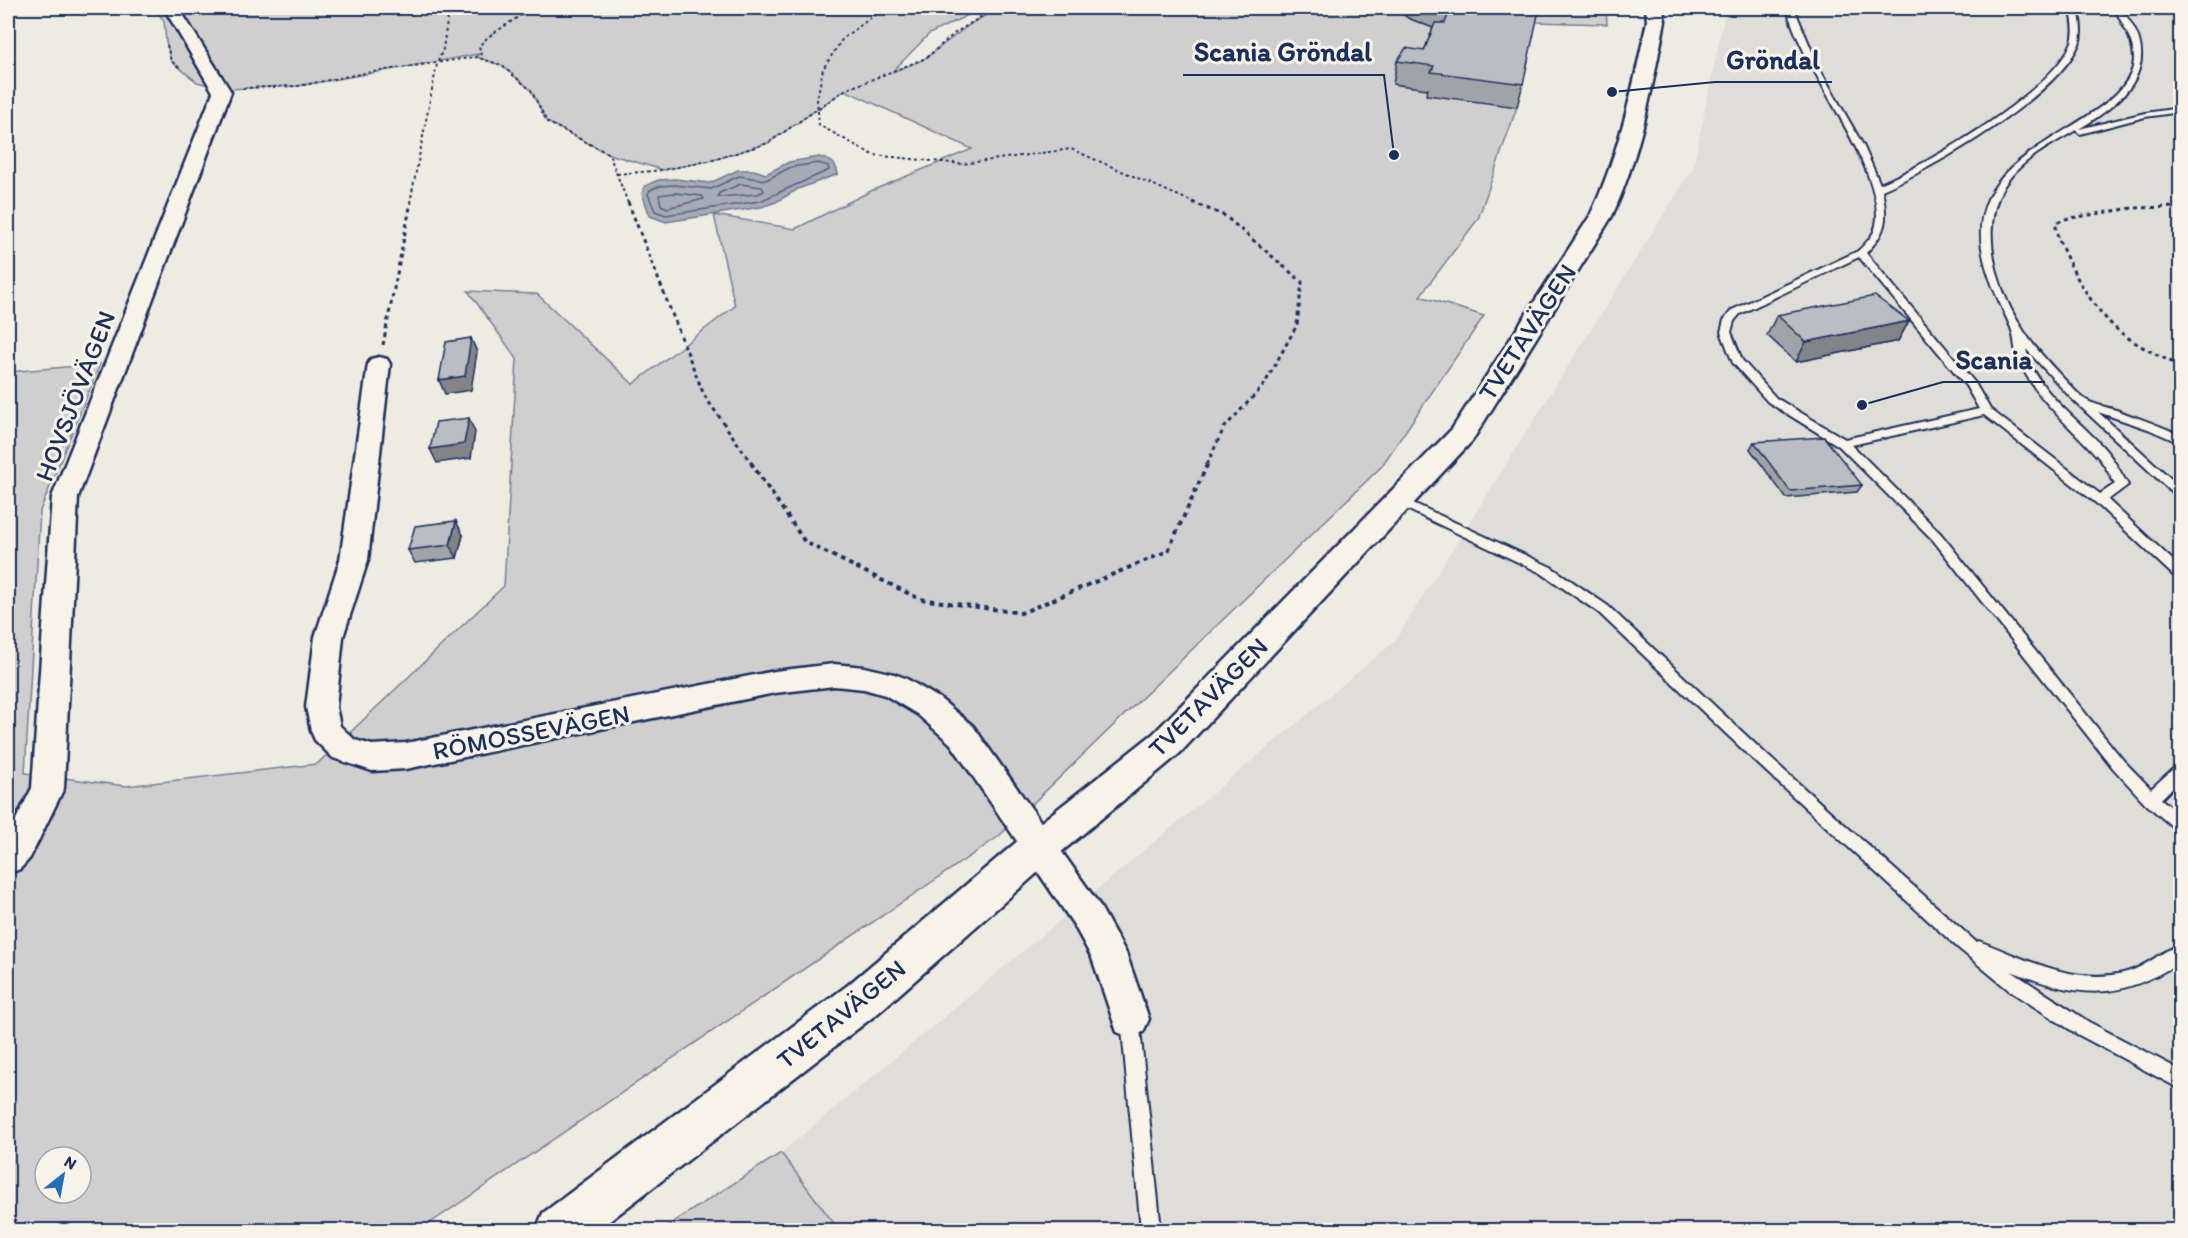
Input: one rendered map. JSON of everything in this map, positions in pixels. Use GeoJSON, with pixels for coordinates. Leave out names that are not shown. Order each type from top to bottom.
{"type":"FeatureCollection","features":[{"type":"Feature","properties":{"kind":"main road","name":"TVETAVÄGEN"},"geometry":{"type":"LineString","coordinates":[[560,1230],[863,999],[1040,846],[1166,744],[1462,435],[1602,216],[1618,183],[1631,142],[1656,21],[1654,8]]}},
{"type":"Feature","properties":{"kind":"street"},"geometry":{"type":"LineString","coordinates":[[172,8],[220,88]]}},
{"type":"Feature","properties":{"kind":"street","name":"HOVSJÖVÄGEN"},"geometry":{"type":"LineString","coordinates":[[8,859],[18,848],[48,788],[65,497],[222,92],[220,88]]}},
{"type":"Feature","properties":{"kind":"street","name":"RÖMOSSEVÄGEN"},"geometry":{"type":"LineString","coordinates":[[379,364],[354,560],[329,637],[321,707],[326,731],[344,749],[372,758],[406,756],[775,682],[834,675],[864,678],[894,686],[928,706],[962,735],[1086,914],[1108,953],[1130,1019]]}},
{"type":"Feature","properties":{"kind":"lane"},"geometry":{"type":"LineString","coordinates":[[1790,8],[1797,29],[1819,75],[1855,140],[1877,189],[1881,208],[1879,231],[1861,253],[1736,312],[1729,320],[1726,332],[1737,361],[1772,400],[1843,443],[1937,537],[2118,764],[2151,799],[2181,823]]}},
{"type":"Feature","properties":{"kind":"lane"},"geometry":{"type":"LineString","coordinates":[[1877,189],[1898,182],[1985,129],[2060,68],[2075,45],[2077,32],[2074,8]]}},
{"type":"Feature","properties":{"kind":"lane"},"geometry":{"type":"LineString","coordinates":[[2100,500],[2122,485],[2104,456],[2046,397],[2023,358],[2016,328],[1991,270],[1986,252],[1988,214],[1993,200],[2009,173],[2120,98],[2130,85],[2137,72],[2140,57],[2138,41],[2118,8]]}},
{"type":"Feature","properties":{"kind":"lane"},"geometry":{"type":"LineString","coordinates":[[2167,8],[2181,14]]}},
{"type":"Feature","properties":{"kind":"lane"},"geometry":{"type":"LineString","coordinates":[[2068,134],[2117,121],[2181,110]]}},
{"type":"Feature","properties":{"kind":"lane"},"geometry":{"type":"LineString","coordinates":[[1861,253],[1971,385],[1986,411],[2100,500],[2181,574]]}},
{"type":"Feature","properties":{"kind":"lane"},"geometry":{"type":"LineString","coordinates":[[2016,328],[2046,365],[2178,490]]}},
{"type":"Feature","properties":{"kind":"lane"},"geometry":{"type":"LineString","coordinates":[[2084,403],[2134,419],[2181,439]]}},
{"type":"Feature","properties":{"kind":"lane"},"geometry":{"type":"LineString","coordinates":[[1843,443],[1986,411]]}},
{"type":"Feature","properties":{"kind":"lane"},"geometry":{"type":"LineString","coordinates":[[1398,501],[1546,570],[1603,609],[1763,760],[1963,942],[2016,985],[2083,1028],[2181,1080]]}},
{"type":"Feature","properties":{"kind":"lane"},"geometry":{"type":"LineString","coordinates":[[2151,799],[2181,771]]}},
{"type":"Feature","properties":{"kind":"lane"},"geometry":{"type":"LineString","coordinates":[[1963,942],[2043,976],[2077,984],[2110,985],[2136,978],[2161,967],[2181,953]]}},
{"type":"Feature","properties":{"kind":"lane"},"geometry":{"type":"LineString","coordinates":[[1130,1019],[1151,1230]]}},
{"type":"Feature","properties":{"kind":"path"},"geometry":{"type":"LineString","coordinates":[[379,364],[437,64],[444,49],[449,8]]}},
{"type":"Feature","properties":{"kind":"path"},"geometry":{"type":"LineString","coordinates":[[477,57],[481,54],[479,46],[488,37],[532,8]]}},
{"type":"Feature","properties":{"kind":"path"},"geometry":{"type":"LineString","coordinates":[[166,41],[171,61],[197,82],[220,88],[298,86],[365,73],[477,57],[501,65],[531,90],[547,122],[609,154],[704,395],[805,542],[920,599],[1021,613],[1168,551],[1224,428],[1264,385],[1297,326],[1302,282],[1225,216],[1071,149],[962,164],[873,155],[819,125],[817,99],[823,69],[843,38],[879,12],[922,8]]}},
{"type":"Feature","properties":{"kind":"path"},"geometry":{"type":"LineString","coordinates":[[617,174],[663,170],[713,160],[768,143],[845,90],[926,58],[955,33],[987,13],[1004,8]]}},
{"type":"Feature","properties":{"kind":"path"},"geometry":{"type":"LineString","coordinates":[[2181,207],[2132,208],[2066,219],[2055,223],[2053,227],[2054,234],[2073,267],[2114,327],[2159,356],[2181,366]]}},
{"type":"Feature","properties":{"kind":"shaded area"},"geometry":{"type":"Polygon","coordinates":[[[155,8],[982,8],[929,34],[892,72],[923,59],[971,24],[1003,8],[1395,8],[1408,18],[1446,32],[1394,84],[1517,107],[1478,219],[1420,296],[1484,316],[1381,467],[998,837],[420,1230],[8,1230],[8,372],[100,364],[40,511],[25,773],[126,786],[317,764],[504,586],[517,359],[468,291],[537,294],[633,384],[735,306],[714,215],[795,229],[871,191],[972,149],[845,90],[768,143],[713,160],[663,170],[609,154],[547,122],[531,90],[501,65],[476,57],[479,54],[298,86],[224,89],[197,82],[171,61],[164,21],[155,8]]]}},
{"type":"Feature","properties":{"kind":"shaded area"},"geometry":{"type":"Polygon","coordinates":[[[1518,8],[1606,8],[1607,24],[1535,22],[1518,8]]]}},
{"type":"Feature","properties":{"kind":"shaded area"},"geometry":{"type":"Polygon","coordinates":[[[1726,8],[2180,8],[2180,1230],[839,1230],[781,1153],[1394,642],[1693,168],[1726,8]]]}},
{"type":"Feature","properties":{"kind":"shaded area"},"geometry":{"type":"Polygon","coordinates":[[[781,1153],[839,1230],[661,1230],[781,1153]]]}},
{"type":"Feature","properties":{"kind":"water"},"geometry":{"type":"Polygon","coordinates":[[[819,157],[832,162],[838,174],[798,189],[776,202],[761,207],[666,222],[650,216],[642,194],[645,186],[658,180],[675,179],[710,183],[738,170],[754,170],[766,174],[789,162],[819,157]]]}},
{"type":"Feature","properties":{"kind":"building"},"geometry":{"type":"Polygon","coordinates":[[[1443,8],[1539,10],[1523,84],[1431,72],[1434,66],[1397,61],[1406,48],[1424,51],[1435,23],[1445,23],[1450,10],[1443,8]]]}},
{"type":"Feature","properties":{"kind":"building"},"geometry":{"type":"Polygon","coordinates":[[[1875,296],[1909,321],[1806,342],[1777,315],[1875,296]]]}},
{"type":"Feature","properties":{"kind":"building"},"geometry":{"type":"Polygon","coordinates":[[[471,338],[465,376],[439,380],[446,342],[471,338]]]}},
{"type":"Feature","properties":{"kind":"building"},"geometry":{"type":"Polygon","coordinates":[[[469,418],[464,444],[430,449],[436,422],[469,418]]]}},
{"type":"Feature","properties":{"kind":"building"},"geometry":{"type":"Polygon","coordinates":[[[1824,437],[1862,485],[1790,491],[1754,442],[1824,437]]]}},
{"type":"Feature","properties":{"kind":"building"},"geometry":{"type":"Polygon","coordinates":[[[456,521],[450,545],[408,550],[415,526],[456,521]]]}},
{"type":"Feature","properties":{"kind":"place","name":"Gröndal"},"geometry":{"type":"Point","coordinates":[1612,92]}},
{"type":"Feature","properties":{"kind":"place","name":"Scania Gröndal"},"geometry":{"type":"Point","coordinates":[1394,155]}},
{"type":"Feature","properties":{"kind":"place","name":"Scania"},"geometry":{"type":"Point","coordinates":[1862,405]}}]}
